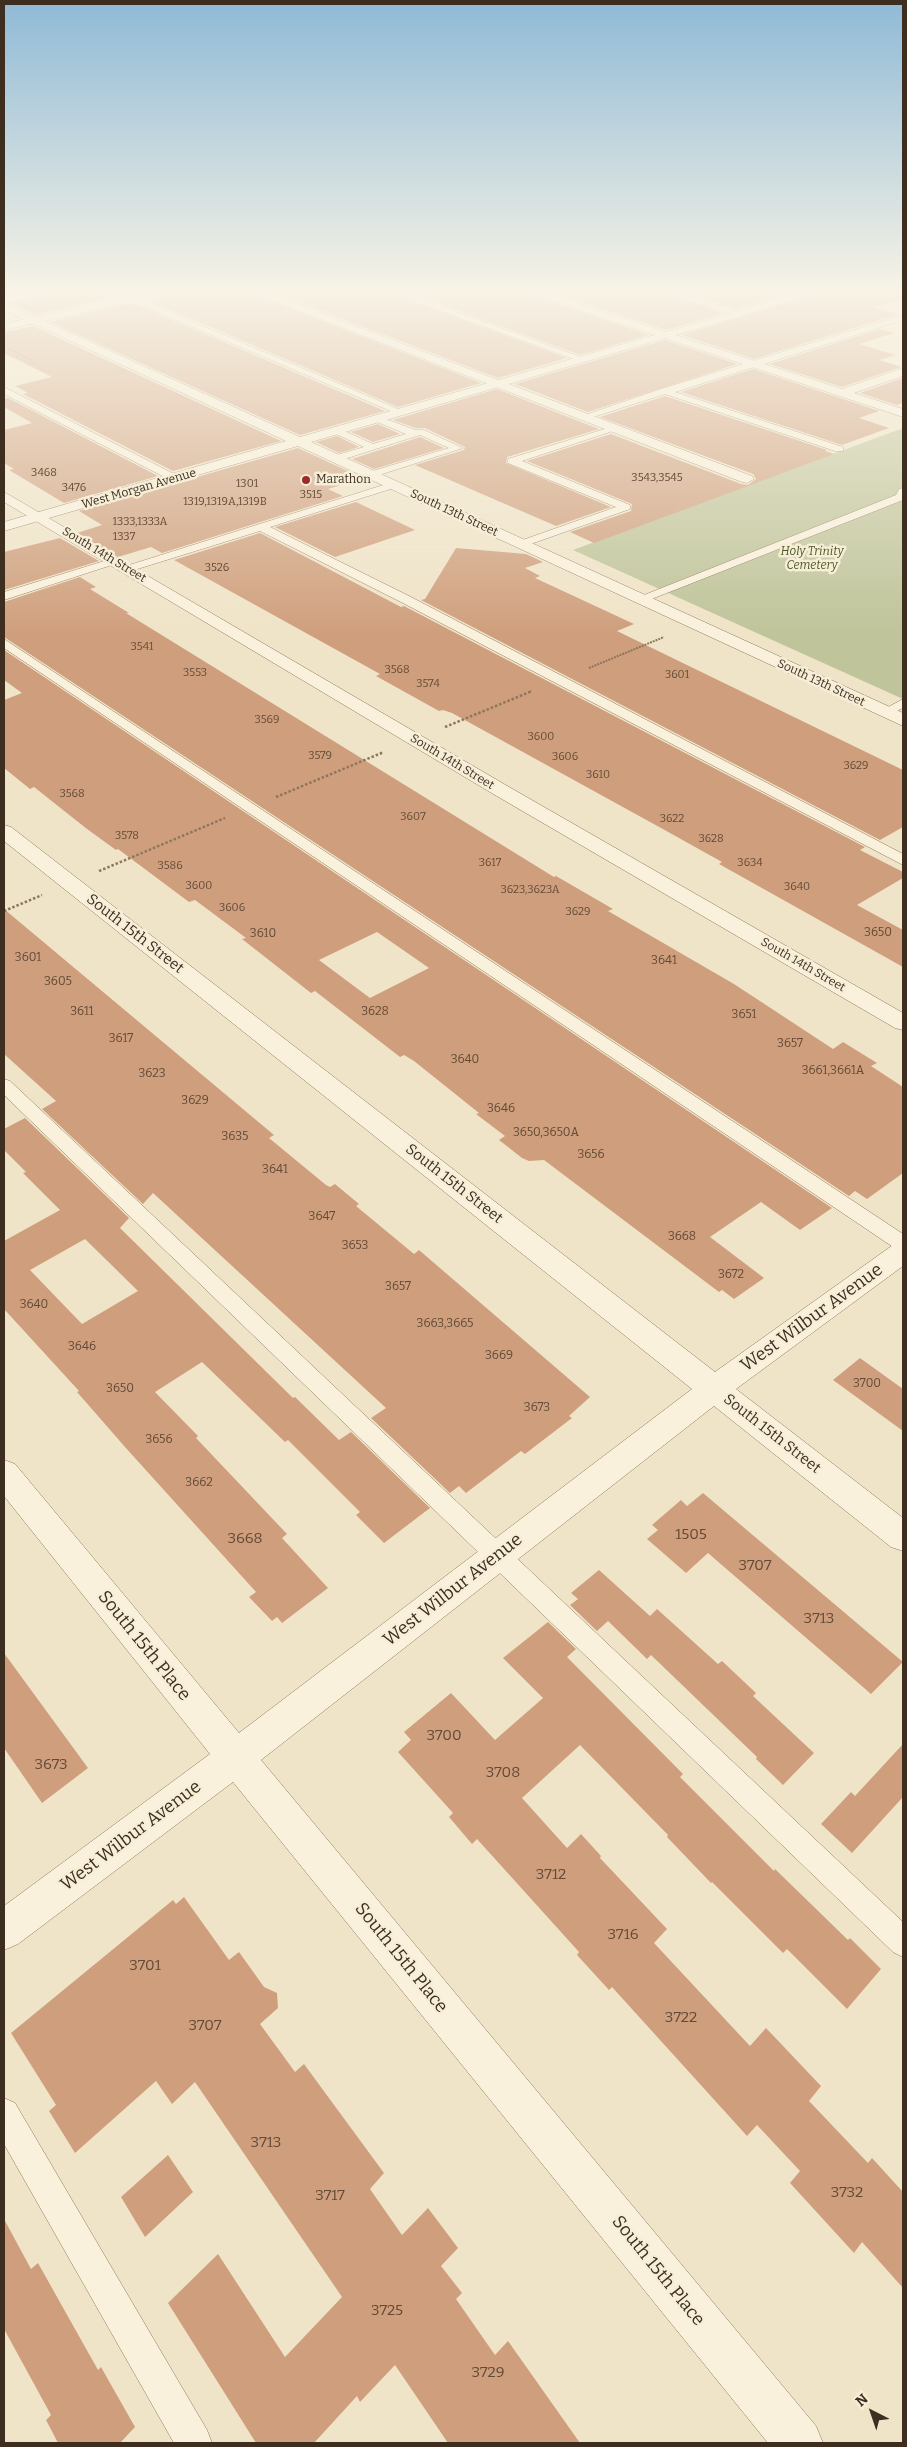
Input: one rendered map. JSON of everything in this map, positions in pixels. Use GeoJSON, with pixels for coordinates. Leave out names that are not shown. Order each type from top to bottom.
{"type":"FeatureCollection","features":[{"type":"Feature","properties":{"kind":"street","name":"South 13th Street"},"geometry":{"type":"LineString","coordinates":[[219,405],[903,720]]}},
{"type":"Feature","properties":{"kind":"street","name":"West Morgan Avenue"},"geometry":{"type":"LineString","coordinates":[[4,528],[430,405]]}},
{"type":"Feature","properties":{"kind":"street"},"geometry":{"type":"LineString","coordinates":[[553,405],[747,479]]}},
{"type":"Feature","properties":{"kind":"street"},"geometry":{"type":"LineString","coordinates":[[879,405],[903,413]]}},
{"type":"Feature","properties":{"kind":"street","name":"South 14th Street"},"geometry":{"type":"LineString","coordinates":[[4,496],[414,739],[903,1023]]}},
{"type":"Feature","properties":{"kind":"street","name":"South 15th Street"},"geometry":{"type":"LineString","coordinates":[[4,831],[903,1537]]}},
{"type":"Feature","properties":{"kind":"street","name":"West Wilbur Avenue"},"geometry":{"type":"LineString","coordinates":[[4,1930],[235,1758],[715,1388],[903,1252]]}},
{"type":"Feature","properties":{"kind":"street","name":"South 15th Place"},"geometry":{"type":"LineString","coordinates":[[4,1472],[235,1758],[800,2443]]}},
{"type":"Feature","properties":{"kind":"lane"},"geometry":{"type":"LineString","coordinates":[[34,405],[176,478]]}},
{"type":"Feature","properties":{"kind":"lane"},"geometry":{"type":"LineString","coordinates":[[384,405],[403,413]]}},
{"type":"Feature","properties":{"kind":"lane"},"geometry":{"type":"LineString","coordinates":[[584,417],[619,405]]}},
{"type":"Feature","properties":{"kind":"lane"},"geometry":{"type":"LineString","coordinates":[[708,405],[839,450]]}},
{"type":"Feature","properties":{"kind":"lane"},"geometry":{"type":"LineString","coordinates":[[380,420],[416,434]]}},
{"type":"Feature","properties":{"kind":"lane"},"geometry":{"type":"LineString","coordinates":[[521,544],[626,507],[512,461],[614,429]]}},
{"type":"Feature","properties":{"kind":"lane"},"geometry":{"type":"LineString","coordinates":[[339,432],[373,447]]}},
{"type":"Feature","properties":{"kind":"lane"},"geometry":{"type":"LineString","coordinates":[[334,458],[421,432],[458,448],[370,475]]}},
{"type":"Feature","properties":{"kind":"lane"},"geometry":{"type":"LineString","coordinates":[[4,596],[261,527],[393,486]]}},
{"type":"Feature","properties":{"kind":"lane"},"geometry":{"type":"LineString","coordinates":[[640,599],[903,495]]}},
{"type":"Feature","properties":{"kind":"lane"},"geometry":{"type":"LineString","coordinates":[[261,527],[903,860]]}},
{"type":"Feature","properties":{"kind":"lane"},"geometry":{"type":"LineString","coordinates":[[4,643],[903,1244]]}},
{"type":"Feature","properties":{"kind":"lane"},"geometry":{"type":"LineString","coordinates":[[886,712],[903,703]]}},
{"type":"Feature","properties":{"kind":"lane"},"geometry":{"type":"LineString","coordinates":[[4,1085],[903,1942]]}},
{"type":"Feature","properties":{"kind":"lane"},"geometry":{"type":"LineString","coordinates":[[4,2114],[194,2443]]}},
{"type":"Feature","properties":{"kind":"path"},"geometry":{"type":"LineString","coordinates":[[4,911],[694,624]]}},
{"type":"Feature","properties":{"kind":"green space","name":"Holy Trinity Cemetery"},"geometry":{"type":"Polygon","coordinates":[[[903,428],[903,699],[573,550],[903,428]]]}},
{"type":"Feature","properties":{"kind":"building"},"geometry":{"type":"Polygon","coordinates":[[[4,405],[22,405],[158,476],[64,503],[9,470],[14,469],[4,463],[4,430],[32,423],[4,407],[4,405]]]}},
{"type":"Feature","properties":{"kind":"building"},"geometry":{"type":"Polygon","coordinates":[[[45,405],[204,405],[281,441],[173,471],[45,405]]]}},
{"type":"Feature","properties":{"kind":"building"},"geometry":{"type":"Polygon","coordinates":[[[234,405],[371,405],[385,411],[300,435],[234,405]]]}},
{"type":"Feature","properties":{"kind":"building"},"geometry":{"type":"Polygon","coordinates":[[[443,405],[538,405],[599,429],[507,457],[506,463],[611,507],[556,526],[415,465],[464,450],[465,447],[425,428],[416,428],[393,420],[443,405]]]}},
{"type":"Feature","properties":{"kind":"building"},"geometry":{"type":"Polygon","coordinates":[[[570,405],[609,405],[588,412],[570,405]]]}},
{"type":"Feature","properties":{"kind":"building"},"geometry":{"type":"Polygon","coordinates":[[[637,405],[693,405],[834,454],[594,543],[570,532],[631,511],[632,504],[527,461],[611,434],[741,484],[748,485],[756,479],[753,474],[600,417],[637,405]]]}},
{"type":"Feature","properties":{"kind":"building"},"geometry":{"type":"Polygon","coordinates":[[[721,405],[862,405],[879,411],[859,418],[889,428],[842,445],[721,405]]]}},
{"type":"Feature","properties":{"kind":"building"},"geometry":{"type":"Polygon","coordinates":[[[378,424],[400,434],[373,442],[351,432],[378,424]]]}},
{"type":"Feature","properties":{"kind":"building"},"geometry":{"type":"Polygon","coordinates":[[[337,436],[359,447],[339,453],[316,442],[337,436]]]}},
{"type":"Feature","properties":{"kind":"building"},"geometry":{"type":"Polygon","coordinates":[[[420,437],[444,448],[374,469],[352,459],[420,437]]]}},
{"type":"Feature","properties":{"kind":"building"},"geometry":{"type":"Polygon","coordinates":[[[298,448],[363,478],[328,489],[343,496],[162,553],[151,547],[118,557],[77,533],[102,525],[79,511],[298,448]]]}},
{"type":"Feature","properties":{"kind":"building"},"geometry":{"type":"Polygon","coordinates":[[[356,502],[415,530],[335,557],[275,527],[356,502]]]}},
{"type":"Feature","properties":{"kind":"building"},"geometry":{"type":"Polygon","coordinates":[[[260,533],[401,607],[404,606],[865,847],[860,850],[903,872],[903,878],[857,905],[903,930],[903,967],[719,864],[722,862],[452,713],[443,710],[439,711],[376,676],[380,674],[174,560],[260,533]]]}},
{"type":"Feature","properties":{"kind":"building"},"geometry":{"type":"Polygon","coordinates":[[[60,538],[99,561],[4,590],[4,552],[60,538]]]}},
{"type":"Feature","properties":{"kind":"building"},"geometry":{"type":"Polygon","coordinates":[[[456,548],[526,554],[543,562],[525,568],[540,576],[535,578],[634,624],[617,631],[903,770],[903,827],[880,840],[421,600],[425,599],[456,548]]]}},
{"type":"Feature","properties":{"kind":"building"},"geometry":{"type":"Polygon","coordinates":[[[80,577],[96,587],[90,589],[129,613],[126,613],[554,877],[556,876],[613,909],[608,911],[734,984],[833,1049],[843,1042],[877,1063],[871,1066],[903,1087],[903,1173],[867,1199],[855,1191],[849,1196],[4,637],[4,602],[80,577]]]}},
{"type":"Feature","properties":{"kind":"building"},"geometry":{"type":"Polygon","coordinates":[[[4,650],[832,1208],[800,1230],[761,1202],[710,1237],[764,1278],[734,1299],[722,1290],[719,1292],[544,1160],[529,1161],[522,1158],[499,1140],[505,1136],[414,1061],[404,1055],[400,1057],[315,991],[311,993],[242,939],[246,938],[195,900],[189,902],[118,849],[116,850],[87,829],[34,787],[30,789],[4,768],[4,700],[22,693],[4,680],[4,650]],[[377,932],[319,960],[370,998],[429,968],[377,932]]]}},
{"type":"Feature","properties":{"kind":"building"},"geometry":{"type":"Polygon","coordinates":[[[4,909],[274,1135],[269,1138],[326,1185],[330,1187],[335,1184],[359,1204],[356,1206],[414,1254],[419,1250],[590,1397],[569,1416],[572,1418],[525,1454],[521,1451],[466,1493],[459,1486],[450,1493],[371,1418],[386,1408],[153,1193],[143,1204],[42,1109],[56,1101],[4,1054],[4,909]]]}},
{"type":"Feature","properties":{"kind":"building"},"geometry":{"type":"Polygon","coordinates":[[[25,1118],[129,1218],[120,1228],[293,1398],[295,1397],[339,1440],[351,1432],[430,1508],[384,1543],[356,1515],[360,1512],[288,1440],[285,1442],[202,1362],[155,1392],[198,1436],[196,1438],[287,1534],[282,1538],[328,1588],[282,1623],[277,1617],[272,1621],[249,1597],[256,1592],[4,1309],[4,1241],[60,1210],[23,1173],[26,1172],[4,1150],[4,1129],[25,1118]],[[85,1239],[30,1270],[82,1324],[138,1291],[85,1239]]]}},
{"type":"Feature","properties":{"kind":"building"},"geometry":{"type":"Polygon","coordinates":[[[860,1358],[903,1389],[903,1431],[833,1380],[860,1358]]]}},
{"type":"Feature","properties":{"kind":"building"},"geometry":{"type":"Polygon","coordinates":[[[703,1493],[903,1662],[871,1694],[708,1553],[686,1573],[647,1539],[658,1530],[652,1525],[681,1500],[687,1506],[703,1493]]]}},
{"type":"Feature","properties":{"kind":"building"},"geometry":{"type":"Polygon","coordinates":[[[599,1570],[650,1616],[657,1609],[718,1664],[722,1661],[756,1693],[753,1696],[814,1753],[783,1785],[756,1759],[757,1757],[651,1655],[647,1659],[608,1621],[597,1631],[570,1605],[578,1599],[571,1593],[599,1570]]]}},
{"type":"Feature","properties":{"kind":"building"},"geometry":{"type":"Polygon","coordinates":[[[548,1622],[576,1649],[567,1657],[683,1774],[680,1777],[774,1871],[775,1869],[848,1940],[850,1938],[881,1969],[847,2009],[787,1949],[783,1953],[711,1883],[667,1837],[668,1835],[580,1745],[522,1798],[567,1848],[581,1834],[601,1856],[600,1858],[667,1929],[654,1943],[750,2046],[766,2028],[821,2086],[809,2101],[868,2163],[872,2158],[903,2192],[903,2288],[862,2242],[854,2253],[790,2183],[800,2171],[757,2125],[747,2136],[612,1987],[609,1990],[577,1955],[579,1952],[477,1839],[472,1844],[449,1817],[453,1813],[398,1752],[411,1740],[404,1732],[451,1693],[495,1740],[543,1698],[503,1658],[548,1622]]]}},
{"type":"Feature","properties":{"kind":"building"},"geometry":{"type":"Polygon","coordinates":[[[4,1653],[88,1768],[42,1803],[4,1748],[4,1653]]]}},
{"type":"Feature","properties":{"kind":"building"},"geometry":{"type":"Polygon","coordinates":[[[903,1744],[903,1797],[852,1853],[821,1824],[851,1792],[855,1796],[903,1744]]]}},
{"type":"Feature","properties":{"kind":"building"},"geometry":{"type":"Polygon","coordinates":[[[184,1897],[229,1960],[239,1952],[264,1987],[277,1993],[278,2008],[260,2024],[295,2072],[304,2064],[384,2173],[370,2189],[402,2235],[428,2208],[458,2248],[441,2266],[462,2293],[456,2299],[495,2355],[508,2341],[580,2443],[448,2443],[395,2365],[360,2402],[357,2396],[314,2443],[256,2443],[168,2303],[218,2254],[285,2357],[342,2297],[195,2082],[172,2104],[156,2081],[75,2153],[49,2111],[56,2105],[11,2033],[173,1900],[176,1904],[184,1897]]]}},
{"type":"Feature","properties":{"kind":"building"},"geometry":{"type":"Polygon","coordinates":[[[168,2155],[193,2192],[145,2237],[121,2197],[168,2155]]]}},
{"type":"Feature","properties":{"kind":"building"},"geometry":{"type":"Polygon","coordinates":[[[4,2219],[31,2269],[38,2263],[98,2370],[101,2367],[135,2427],[120,2443],[58,2443],[46,2420],[51,2415],[4,2329],[4,2219]]]}},
{"type":"Feature","properties":{"kind":"place","name":"Marathon"},"geometry":{"type":"Point","coordinates":[306,480]}}]}
